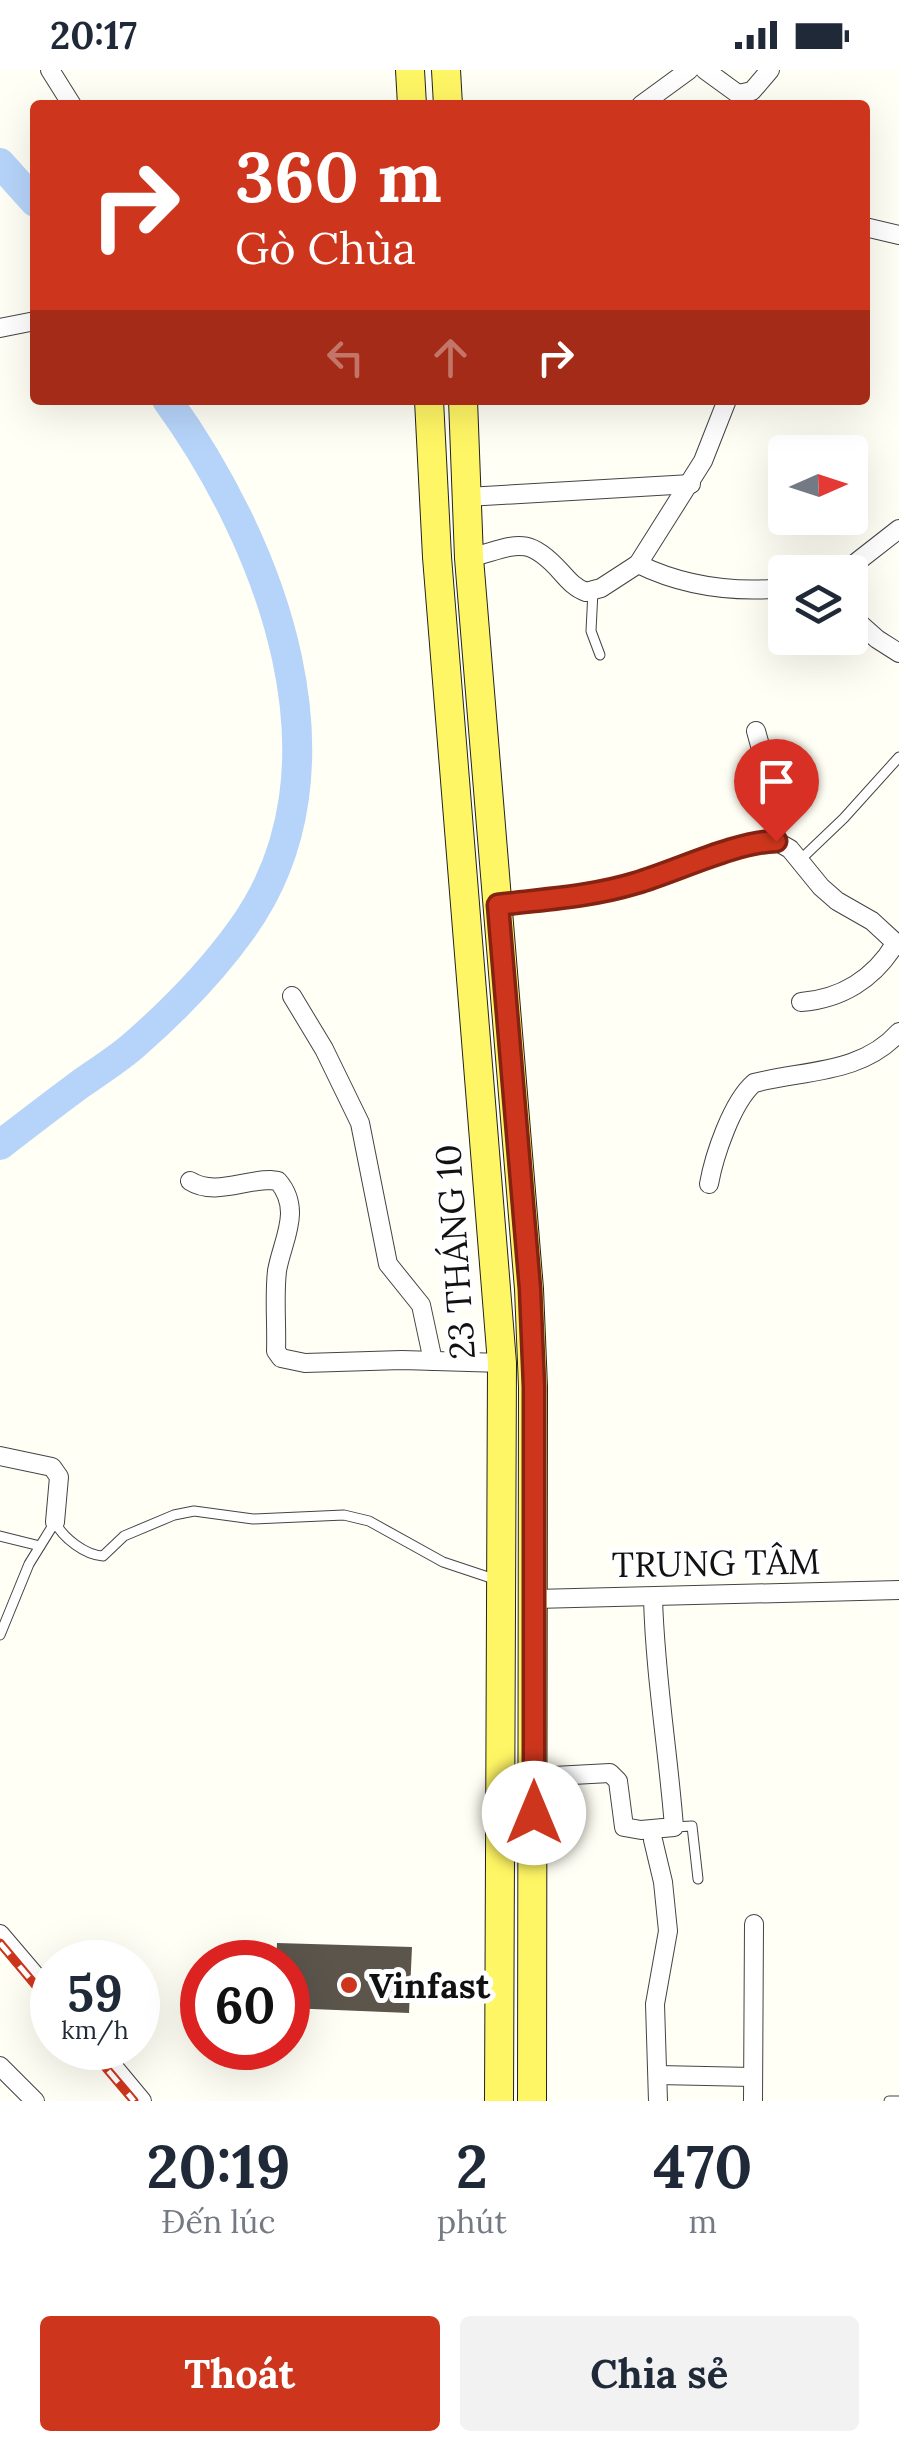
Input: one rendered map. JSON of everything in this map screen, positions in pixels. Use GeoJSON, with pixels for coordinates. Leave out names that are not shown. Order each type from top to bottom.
{"type":"FeatureCollection","features":[{"type":"Feature","properties":{"kind":"main road"},"geometry":{"type":"LineString","coordinates":[[410,70],[412,100]]}},
{"type":"Feature","properties":{"kind":"main road"},"geometry":{"type":"LineString","coordinates":[[446,70],[448,100]]}},
{"type":"Feature","properties":{"kind":"main road","name":"23 THÁNG 10"},"geometry":{"type":"LineString","coordinates":[[428,405],[502,1363],[498,2101]]}},
{"type":"Feature","properties":{"kind":"main road","name":"23 THÁNG 10"},"geometry":{"type":"LineString","coordinates":[[463,405],[470,558],[530,1289],[535,1599],[532,2101]]}},
{"type":"Feature","properties":{"kind":"main road"},"geometry":{"type":"LineString","coordinates":[[501,1590],[535,1599]]}},
{"type":"Feature","properties":{"kind":"street"},"geometry":{"type":"LineString","coordinates":[[50,70],[69,100]]}},
{"type":"Feature","properties":{"kind":"street"},"geometry":{"type":"LineString","coordinates":[[648,100],[688,70]]}},
{"type":"Feature","properties":{"kind":"street"},"geometry":{"type":"LineString","coordinates":[[704,70],[738,94],[752,90],[770,70]]}},
{"type":"Feature","properties":{"kind":"street"},"geometry":{"type":"LineString","coordinates":[[870,228],[899,235]]}},
{"type":"Feature","properties":{"kind":"street"},"geometry":{"type":"LineString","coordinates":[[0,328],[30,322]]}},
{"type":"Feature","properties":{"kind":"street"},"geometry":{"type":"LineString","coordinates":[[470,558],[517,546],[537,548],[579,590],[594,592],[638,564],[691,484],[725,405]]}},
{"type":"Feature","properties":{"kind":"street"},"geometry":{"type":"LineString","coordinates":[[468,497],[691,484]]}},
{"type":"Feature","properties":{"kind":"street"},"geometry":{"type":"LineString","coordinates":[[866,555],[899,529]]}},
{"type":"Feature","properties":{"kind":"street"},"geometry":{"type":"LineString","coordinates":[[638,564],[718,590],[768,590]]}},
{"type":"Feature","properties":{"kind":"street"},"geometry":{"type":"LineString","coordinates":[[868,629],[899,653]]}},
{"type":"Feature","properties":{"kind":"street"},"geometry":{"type":"LineString","coordinates":[[756,731],[773,792],[776,841],[821,887],[872,920],[897,945],[880,967],[858,984],[828,998],[801,1002]]}},
{"type":"Feature","properties":{"kind":"street"},"geometry":{"type":"LineString","coordinates":[[498,905],[593,894],[693,865],[745,845],[776,841]]}},
{"type":"Feature","properties":{"kind":"street"},"geometry":{"type":"LineString","coordinates":[[292,996],[324,1049],[360,1124],[388,1264],[421,1304],[433,1360]]}},
{"type":"Feature","properties":{"kind":"street"},"geometry":{"type":"LineString","coordinates":[[709,1184],[725,1130],[743,1092],[754,1083],[854,1062],[874,1053],[899,1032]]}},
{"type":"Feature","properties":{"kind":"street"},"geometry":{"type":"LineString","coordinates":[[190,1181],[201,1188],[214,1188],[270,1180],[278,1181],[284,1188],[291,1226],[278,1267],[276,1350],[281,1358],[305,1362],[502,1363]]}},
{"type":"Feature","properties":{"kind":"street"},"geometry":{"type":"LineString","coordinates":[[0,1456],[52,1467],[58,1476],[55,1522]]}},
{"type":"Feature","properties":{"kind":"street","name":"TRUNG TÂM"},"geometry":{"type":"LineString","coordinates":[[535,1599],[899,1590]]}},
{"type":"Feature","properties":{"kind":"street"},"geometry":{"type":"LineString","coordinates":[[535,1777],[610,1773],[618,1781],[624,1827],[674,1827],[666,1727],[654,1656],[653,1598]]}},
{"type":"Feature","properties":{"kind":"street"},"geometry":{"type":"LineString","coordinates":[[653,1840],[663,1882],[668,1931],[655,2004],[658,2101]]}},
{"type":"Feature","properties":{"kind":"street"},"geometry":{"type":"LineString","coordinates":[[753,2101],[754,1924]]}},
{"type":"Feature","properties":{"kind":"street"},"geometry":{"type":"LineString","coordinates":[[0,1934],[30,1969]]}},
{"type":"Feature","properties":{"kind":"street"},"geometry":{"type":"LineString","coordinates":[[0,2066],[35,2101]]}},
{"type":"Feature","properties":{"kind":"street"},"geometry":{"type":"LineString","coordinates":[[116,2070],[142,2101]]}},
{"type":"Feature","properties":{"kind":"street"},"geometry":{"type":"LineString","coordinates":[[658,2075],[753,2077]]}},
{"type":"Feature","properties":{"kind":"lane"},"geometry":{"type":"LineString","coordinates":[[594,592],[591,631],[600,655]]}},
{"type":"Feature","properties":{"kind":"lane"},"geometry":{"type":"LineString","coordinates":[[799,862],[856,806],[899,756]]}},
{"type":"Feature","properties":{"kind":"lane"},"geometry":{"type":"LineString","coordinates":[[0,1635],[28,1564],[55,1522],[61,1533],[93,1556],[102,1556],[124,1536],[194,1511],[253,1520],[344,1515],[384,1528],[501,1590]]}},
{"type":"Feature","properties":{"kind":"lane"},"geometry":{"type":"LineString","coordinates":[[0,1536],[40,1546]]}},
{"type":"Feature","properties":{"kind":"lane"},"geometry":{"type":"LineString","coordinates":[[674,1827],[692,1826],[698,1879]]}},
{"type":"Feature","properties":{"kind":"lane"},"geometry":{"type":"LineString","coordinates":[[888,2101],[899,2101]]}},
{"type":"Feature","properties":{"kind":"building","name":"Vinfast"},"geometry":{"type":"Polygon","coordinates":[[[310,1944],[412,1947],[409,2013],[310,2009],[310,1944]]]}},
{"type":"Feature","properties":{"kind":"waterway"},"geometry":{"type":"LineString","coordinates":[[0,163],[30,196]]}},
{"type":"Feature","properties":{"kind":"waterway"},"geometry":{"type":"LineString","coordinates":[[0,1145],[134,1045],[218,960],[242,929],[276,866],[294,799],[297,729],[287,658],[267,588],[239,521],[205,457],[170,405]]}},
{"type":"Feature","properties":{"kind":"railway"},"geometry":{"type":"LineString","coordinates":[[0,1943],[30,1979]]}},
{"type":"Feature","properties":{"kind":"railway"},"geometry":{"type":"LineString","coordinates":[[108,2070],[134,2101]]}},
{"type":"Feature","properties":{"kind":"place","name":"Vinfast"},"geometry":{"type":"Point","coordinates":[349,1985]}},
{"type":"Feature","properties":{"kind":"route"},"geometry":{"type":"LineString","coordinates":[[534,1813],[534,1387],[530,1289],[498,905],[593,894],[693,865],[745,845],[776,841]]}}]}
